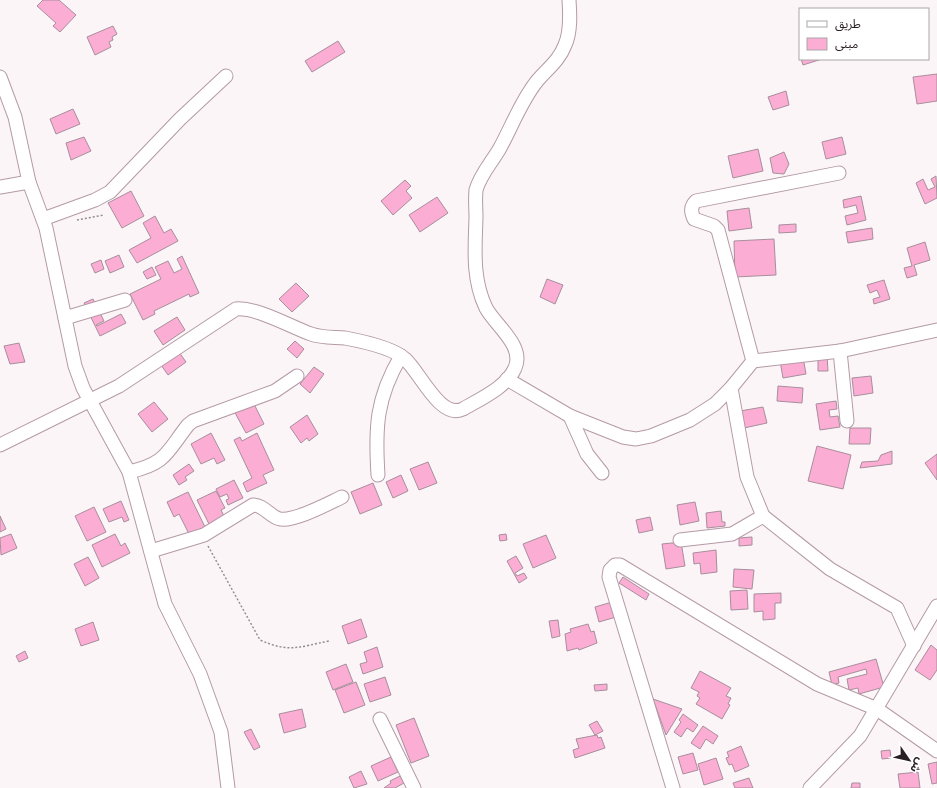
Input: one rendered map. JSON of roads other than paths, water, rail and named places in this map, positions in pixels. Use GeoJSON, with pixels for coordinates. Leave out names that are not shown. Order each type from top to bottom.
{"type":"FeatureCollection","features":[{"type":"Feature","properties":{"kind":"street"},"geometry":{"type":"LineString","coordinates":[[0,445],[126,382],[236,309],[245,309],[266,315],[311,334],[346,339],[379,347],[401,356],[410,364],[438,401],[446,408],[455,412],[463,409],[497,388],[507,379],[515,368],[516,355],[510,338],[486,308],[478,283],[475,259],[475,197],[478,183],[500,147],[525,98],[537,81],[555,63],[566,45],[570,18],[569,0]]}},
{"type":"Feature","properties":{"kind":"street"},"geometry":{"type":"LineString","coordinates":[[43,219],[95,200],[110,192],[175,124],[226,76]]}},
{"type":"Feature","properties":{"kind":"street"},"geometry":{"type":"LineString","coordinates":[[0,77],[15,117],[29,182],[43,219],[75,366],[89,400],[129,472],[165,604],[200,674],[221,732],[228,788]]}},
{"type":"Feature","properties":{"kind":"street"},"geometry":{"type":"LineString","coordinates":[[753,361],[718,230],[714,226],[694,219],[691,210],[692,205],[696,201],[840,173]]}},
{"type":"Feature","properties":{"kind":"street"},"geometry":{"type":"LineString","coordinates":[[0,187],[29,182]]}},
{"type":"Feature","properties":{"kind":"street"},"geometry":{"type":"LineString","coordinates":[[65,318],[125,300]]}},
{"type":"Feature","properties":{"kind":"street"},"geometry":{"type":"LineString","coordinates":[[507,379],[570,416],[623,437],[644,438],[690,420],[715,404],[731,388],[753,361],[840,352],[937,330]]}},
{"type":"Feature","properties":{"kind":"street"},"geometry":{"type":"LineString","coordinates":[[840,352],[848,421]]}},
{"type":"Feature","properties":{"kind":"street"},"geometry":{"type":"LineString","coordinates":[[378,475],[377,420],[390,375],[401,356]]}},
{"type":"Feature","properties":{"kind":"street"},"geometry":{"type":"LineString","coordinates":[[129,472],[141,469],[164,457],[185,428],[193,421],[275,391],[297,376]]}},
{"type":"Feature","properties":{"kind":"street"},"geometry":{"type":"LineString","coordinates":[[731,388],[747,477],[763,516],[830,569],[897,608],[914,646]]}},
{"type":"Feature","properties":{"kind":"street"},"geometry":{"type":"LineString","coordinates":[[570,416],[587,454],[602,473]]}},
{"type":"Feature","properties":{"kind":"street"},"geometry":{"type":"LineString","coordinates":[[151,551],[204,535],[253,505],[261,507],[280,519],[285,519],[311,512],[342,497]]}},
{"type":"Feature","properties":{"kind":"street"},"geometry":{"type":"LineString","coordinates":[[680,540],[732,534],[763,516]]}},
{"type":"Feature","properties":{"kind":"street"},"geometry":{"type":"LineString","coordinates":[[673,788],[610,577],[610,570],[614,565],[620,565],[817,684],[877,709],[937,750]]}},
{"type":"Feature","properties":{"kind":"street"},"geometry":{"type":"LineString","coordinates":[[810,788],[860,736],[937,606]]}},
{"type":"Feature","properties":{"kind":"street"},"geometry":{"type":"LineString","coordinates":[[380,719],[414,788]]}}]}
